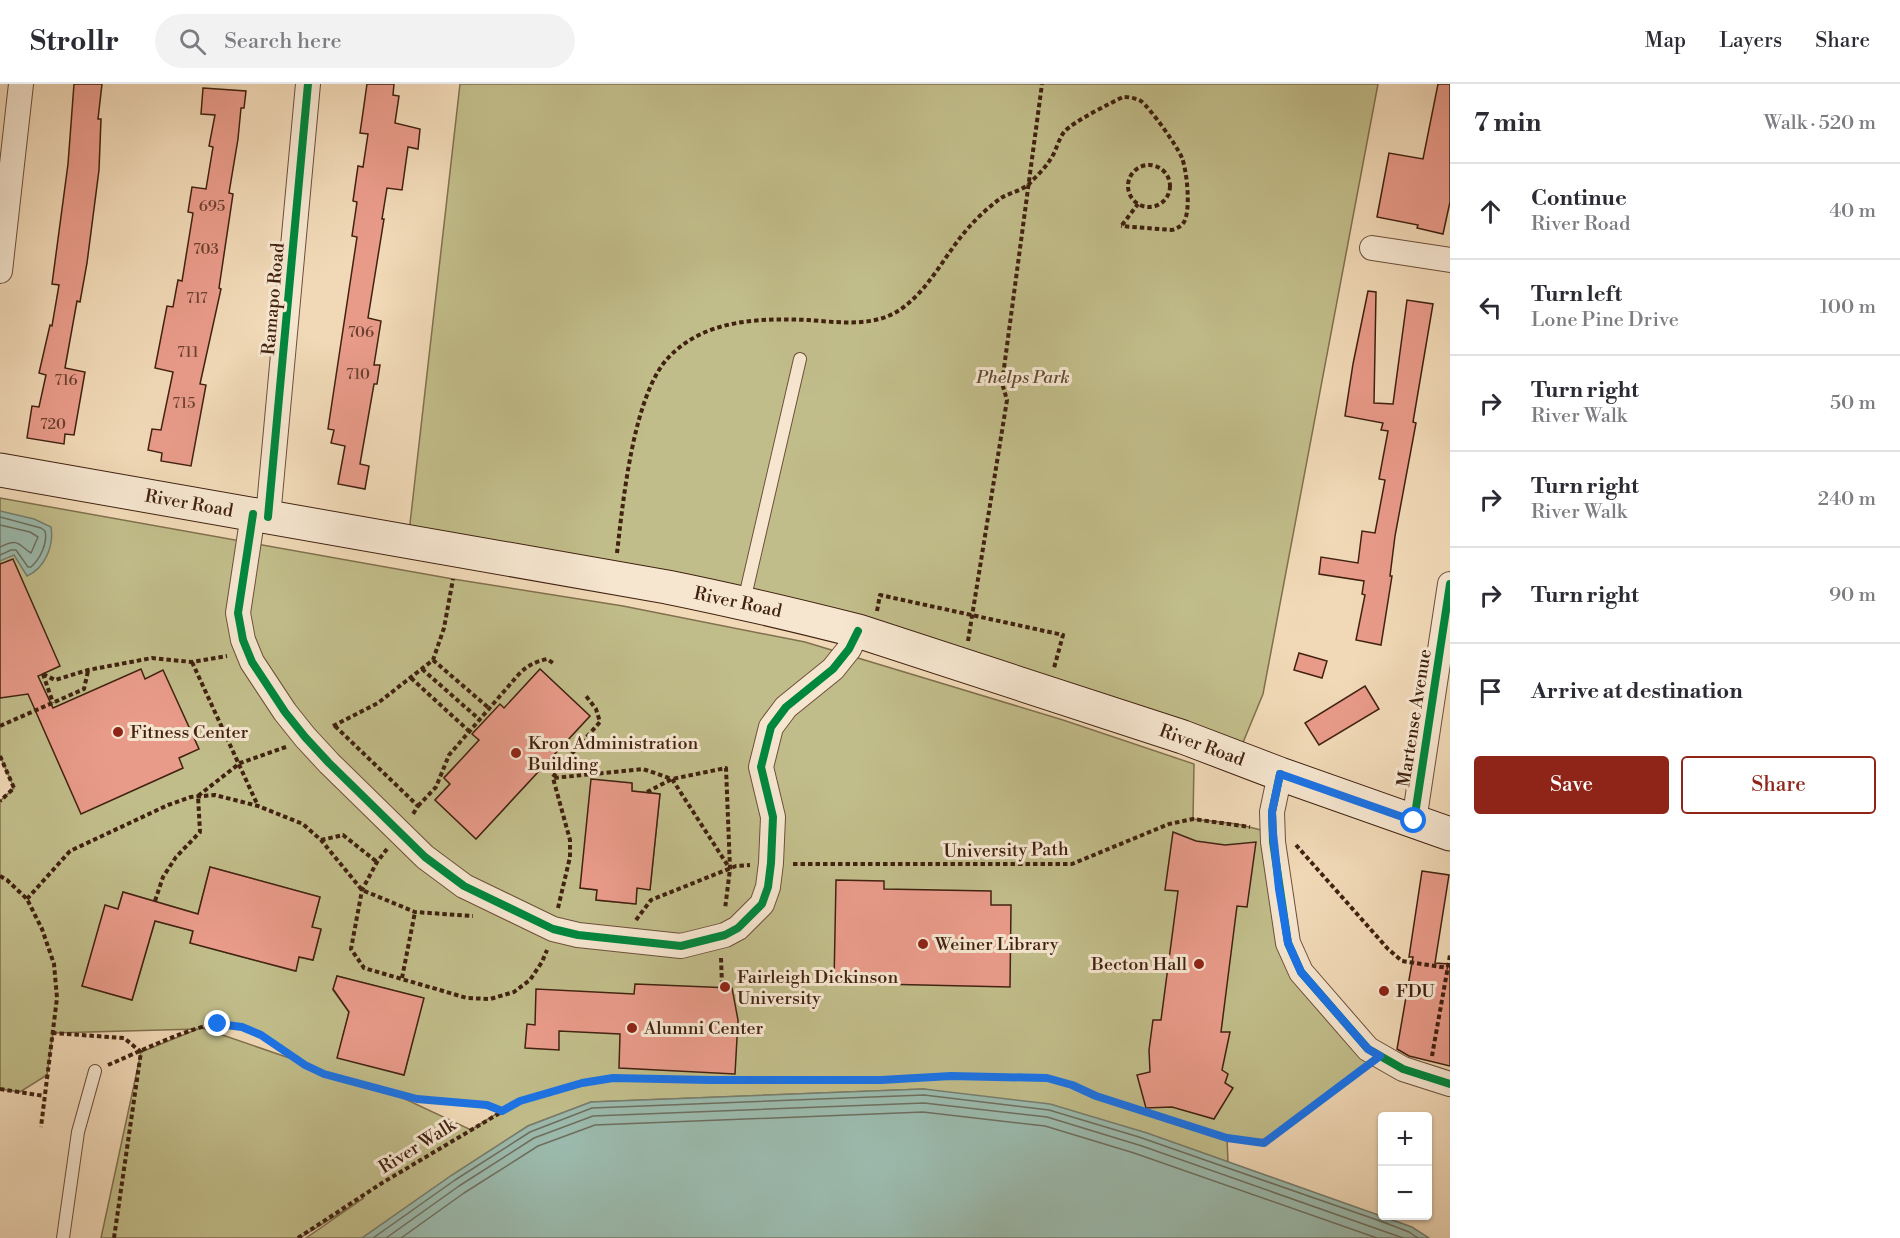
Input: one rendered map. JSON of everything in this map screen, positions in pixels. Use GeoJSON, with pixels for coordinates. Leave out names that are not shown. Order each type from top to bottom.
{"type":"FeatureCollection","features":[{"type":"Feature","properties":{"kind":"main road","name":"River Road"},"geometry":{"type":"LineString","coordinates":[[0,470],[615,578],[743,603],[865,633],[1183,737],[1450,834]]}},
{"type":"Feature","properties":{"kind":"street"},"geometry":{"type":"LineString","coordinates":[[0,271],[21,84]]}},
{"type":"Feature","properties":{"kind":"street","name":"Ramapo Road"},"geometry":{"type":"LineString","coordinates":[[308,84],[260,516],[238,613],[243,640],[252,662],[285,712],[329,763],[425,856],[464,886],[559,917],[578,935],[681,946],[722,937]]}},
{"type":"Feature","properties":{"kind":"street"},"geometry":{"type":"LineString","coordinates":[[1372,248],[1450,260]]}},
{"type":"Feature","properties":{"kind":"street","name":"Martense Avenue"},"geometry":{"type":"LineString","coordinates":[[1414,821],[1450,584]]}},
{"type":"Feature","properties":{"kind":"street"},"geometry":{"type":"LineString","coordinates":[[722,937],[738,928],[762,904],[768,887],[773,817],[761,767],[771,727],[786,707],[833,669],[865,633]]}},
{"type":"Feature","properties":{"kind":"street"},"geometry":{"type":"LineString","coordinates":[[1280,774],[1272,812],[1273,833],[1288,943],[1301,972],[1368,1049],[1403,1069],[1439,1081]]}},
{"type":"Feature","properties":{"kind":"lane"},"geometry":{"type":"LineString","coordinates":[[743,603],[800,359]]}},
{"type":"Feature","properties":{"kind":"lane"},"geometry":{"type":"LineString","coordinates":[[63,1238],[78,1132],[95,1071]]}},
{"type":"Feature","properties":{"kind":"path"},"geometry":{"type":"LineString","coordinates":[[964,665],[1007,400],[1002,383],[1042,84]]}},
{"type":"Feature","properties":{"kind":"path"},"geometry":{"type":"LineString","coordinates":[[615,578],[623,504],[637,429],[656,376],[668,358],[686,344],[706,332],[738,322],[786,319],[851,323],[879,319],[900,310],[914,298],[970,226],[1001,198],[1027,185],[1051,160],[1060,139],[1068,128],[1123,97],[1136,99],[1147,106],[1179,151],[1185,168],[1188,207],[1184,223],[1180,227],[1173,230],[1121,225],[1138,204]]}},
{"type":"Feature","properties":{"kind":"path"},"geometry":{"type":"LineString","coordinates":[[1156,165],[1162,168],[1170,179],[1171,185],[1167,198],[1156,206],[1138,204],[1128,189],[1131,175],[1143,166],[1156,165]]}},
{"type":"Feature","properties":{"kind":"path"},"geometry":{"type":"LineString","coordinates":[[865,633],[880,595],[1063,635],[1047,693]]}},
{"type":"Feature","properties":{"kind":"path"},"geometry":{"type":"LineString","coordinates":[[52,703],[43,674],[55,680],[88,670],[152,658],[192,662],[233,655]]}},
{"type":"Feature","properties":{"kind":"path"},"geometry":{"type":"LineString","coordinates":[[418,806],[436,787],[449,755],[528,665],[547,659],[553,663]]}},
{"type":"Feature","properties":{"kind":"path"},"geometry":{"type":"LineString","coordinates":[[433,660],[490,709]]}},
{"type":"Feature","properties":{"kind":"path"},"geometry":{"type":"LineString","coordinates":[[192,662],[258,806]]}},
{"type":"Feature","properties":{"kind":"path"},"geometry":{"type":"LineString","coordinates":[[422,669],[480,720]]}},
{"type":"Feature","properties":{"kind":"path"},"geometry":{"type":"LineString","coordinates":[[0,726],[84,689],[88,670]]}},
{"type":"Feature","properties":{"kind":"path"},"geometry":{"type":"LineString","coordinates":[[411,678],[470,732]]}},
{"type":"Feature","properties":{"kind":"path"},"geometry":{"type":"LineString","coordinates":[[553,778],[600,722],[596,709],[586,696]]}},
{"type":"Feature","properties":{"kind":"path"},"geometry":{"type":"LineString","coordinates":[[0,756],[14,788],[0,801]]}},
{"type":"Feature","properties":{"kind":"path"},"geometry":{"type":"LineString","coordinates":[[647,792],[672,779],[726,768],[730,869],[722,937]]}},
{"type":"Feature","properties":{"kind":"path"},"geometry":{"type":"LineString","coordinates":[[553,778],[643,769],[672,779],[730,869]]}},
{"type":"Feature","properties":{"kind":"path"},"geometry":{"type":"LineString","coordinates":[[391,845],[377,862],[362,890],[351,949],[364,968],[467,998],[490,999],[514,992],[530,980],[542,962],[559,917],[570,857],[570,840],[553,778]]}},
{"type":"Feature","properties":{"kind":"path"},"geometry":{"type":"LineString","coordinates":[[27,899],[70,851],[168,805],[191,797],[214,795],[258,806],[303,824],[321,840],[362,890],[415,912],[475,916]]}},
{"type":"Feature","properties":{"kind":"path"},"geometry":{"type":"LineString","coordinates":[[321,840],[343,835],[377,862]]}},
{"type":"Feature","properties":{"kind":"path"},"geometry":{"type":"LineString","coordinates":[[0,876],[27,899],[42,929],[54,964],[57,999],[41,1126]]}},
{"type":"Feature","properties":{"kind":"path"},"geometry":{"type":"LineString","coordinates":[[402,978],[415,912]]}},
{"type":"Feature","properties":{"kind":"path"},"geometry":{"type":"LineString","coordinates":[[1439,1081],[1450,955]]}},
{"type":"Feature","properties":{"kind":"path"},"geometry":{"type":"LineString","coordinates":[[95,1071],[200,1028],[218,1024],[242,1027],[261,1035],[305,1065],[324,1074],[417,1099],[487,1105],[502,1111]]}},
{"type":"Feature","properties":{"kind":"path"},"geometry":{"type":"LineString","coordinates":[[52,1033],[124,1038],[141,1052]]}},
{"type":"Feature","properties":{"kind":"path"},"geometry":{"type":"LineString","coordinates":[[114,1238],[141,1052]]}},
{"type":"Feature","properties":{"kind":"path"},"geometry":{"type":"LineString","coordinates":[[0,1089],[44,1096]]}},
{"type":"Feature","properties":{"kind":"green space","name":"Phelps Park"},"geometry":{"type":"Polygon","coordinates":[[[460,84],[1378,84],[1263,694],[1237,757],[858,631],[408,541],[460,84]]]}},
{"type":"Feature","properties":{"kind":"green space","name":"Fairleigh Dickinson University"},"geometry":{"type":"Polygon","coordinates":[[[0,498],[453,579],[623,606],[805,642],[1063,720],[1194,764],[1193,819],[1237,824],[1273,833],[1288,943],[1380,1056],[1265,1143],[1227,1138],[1228,1162],[1140,1131],[924,1089],[591,1102],[528,1126],[452,1175],[362,1238],[306,1238],[364,1198],[300,1238],[101,1238],[141,1052],[198,1029],[53,1033],[47,1075],[20,1092],[0,1089],[0,801],[14,788],[0,756],[0,498]],[[540,669],[523,688],[510,714],[500,705],[473,735],[485,745],[465,767],[459,762],[444,777],[450,784],[435,800],[476,839],[590,716],[540,669]],[[632,783],[580,888],[597,890],[596,900],[635,904],[637,888],[650,889],[660,794],[632,791],[632,783]],[[210,867],[198,914],[123,892],[118,909],[82,986],[132,1000],[155,921],[193,931],[190,943],[295,971],[299,957],[313,960],[321,930],[312,927],[320,897],[210,867]],[[337,976],[333,990],[349,1012],[338,1057],[404,1075],[423,998],[337,976]],[[242,1027],[202,1028],[298,1061],[261,1036],[242,1027]],[[390,1092],[471,1130],[501,1111],[487,1105],[417,1099],[390,1092]]]}},
{"type":"Feature","properties":{"kind":"water"},"geometry":{"type":"Polygon","coordinates":[[[0,511],[34,519],[51,527],[51,542],[47,556],[39,568],[27,576],[14,555],[0,561],[0,511]]]}},
{"type":"Feature","properties":{"kind":"water"},"geometry":{"type":"Polygon","coordinates":[[[924,1089],[1050,1104],[1147,1133],[1378,1215],[1378,1220],[1392,1220],[1412,1227],[1429,1238],[362,1238],[452,1175],[528,1126],[591,1102],[924,1089]]]}},
{"type":"Feature","properties":{"kind":"building"},"geometry":{"type":"Polygon","coordinates":[[[74,84],[102,84],[98,119],[101,119],[99,170],[87,263],[80,302],[77,301],[65,368],[85,372],[74,435],[65,434],[64,444],[27,438],[32,406],[39,407],[46,375],[39,373],[50,325],[52,326],[59,285],[52,284],[68,164],[74,84]]]}},
{"type":"Feature","properties":{"kind":"building"},"geometry":{"type":"Polygon","coordinates":[[[367,84],[394,84],[393,95],[399,96],[395,123],[420,129],[418,149],[408,147],[402,190],[387,188],[382,219],[384,219],[368,318],[381,321],[374,365],[380,365],[377,384],[374,384],[360,464],[369,466],[365,489],[338,484],[345,446],[331,443],[334,430],[328,429],[357,237],[352,236],[357,202],[353,201],[358,166],[363,167],[368,134],[360,133],[367,84]]]}},
{"type":"Feature","properties":{"kind":"building"},"geometry":{"type":"Polygon","coordinates":[[[1438,84],[1450,84],[1450,202],[1443,234],[1417,228],[1418,225],[1377,217],[1389,153],[1423,159],[1438,84]]]}},
{"type":"Feature","properties":{"kind":"building"},"geometry":{"type":"Polygon","coordinates":[[[203,88],[246,91],[244,108],[241,108],[229,193],[233,194],[219,288],[221,289],[200,384],[206,385],[191,466],[161,461],[162,453],[148,450],[152,429],[161,430],[173,372],[155,368],[167,306],[173,307],[178,280],[182,281],[193,213],[188,212],[192,187],[206,189],[213,147],[209,146],[215,115],[201,114],[203,88]]]}},
{"type":"Feature","properties":{"kind":"building"},"geometry":{"type":"Polygon","coordinates":[[[1368,291],[1376,292],[1374,403],[1393,404],[1407,300],[1433,304],[1413,422],[1416,423],[1395,536],[1390,576],[1392,576],[1381,645],[1356,640],[1365,595],[1362,594],[1364,581],[1319,574],[1321,557],[1358,563],[1362,531],[1375,533],[1385,480],[1379,479],[1388,431],[1381,430],[1383,423],[1345,416],[1368,291]]]}},
{"type":"Feature","properties":{"kind":"building","name":"Fitness Center"},"geometry":{"type":"Polygon","coordinates":[[[13,559],[60,666],[38,676],[53,708],[141,669],[145,679],[163,670],[199,749],[179,758],[183,768],[81,814],[28,694],[0,698],[0,564],[13,559]]]}},
{"type":"Feature","properties":{"kind":"building"},"geometry":{"type":"Polygon","coordinates":[[[1299,653],[1327,661],[1322,678],[1294,670],[1299,653]]]}},
{"type":"Feature","properties":{"kind":"building","name":"Kron Administration Building"},"geometry":{"type":"Polygon","coordinates":[[[540,669],[590,716],[476,839],[435,800],[450,784],[444,778],[479,740],[472,734],[500,704],[504,708],[540,669]]]}},
{"type":"Feature","properties":{"kind":"building"},"geometry":{"type":"Polygon","coordinates":[[[1365,686],[1379,709],[1319,745],[1305,723],[1365,686]]]}},
{"type":"Feature","properties":{"kind":"building"},"geometry":{"type":"Polygon","coordinates":[[[591,779],[632,783],[632,791],[660,794],[650,890],[637,888],[636,904],[596,900],[597,890],[580,888],[591,779]]]}},
{"type":"Feature","properties":{"kind":"building","name":"Becton Hall"},"geometry":{"type":"Polygon","coordinates":[[[1173,832],[1196,841],[1225,845],[1256,842],[1247,907],[1237,906],[1221,1032],[1230,1032],[1222,1070],[1228,1074],[1225,1083],[1233,1088],[1214,1119],[1172,1107],[1146,1108],[1137,1075],[1150,1072],[1149,1050],[1153,1020],[1161,1020],[1178,891],[1165,890],[1173,832]]]}},
{"type":"Feature","properties":{"kind":"building"},"geometry":{"type":"Polygon","coordinates":[[[210,867],[320,897],[312,927],[321,929],[313,960],[299,957],[296,971],[190,943],[193,931],[155,921],[132,1000],[82,986],[105,905],[118,909],[123,892],[198,914],[210,867]]]}},
{"type":"Feature","properties":{"kind":"building"},"geometry":{"type":"Polygon","coordinates":[[[1422,871],[1449,875],[1435,963],[1450,964],[1450,1066],[1409,1056],[1397,1049],[1413,957],[1409,957],[1422,871]]]}},
{"type":"Feature","properties":{"kind":"building","name":"Weiner Library"},"geometry":{"type":"Polygon","coordinates":[[[836,880],[884,881],[884,889],[991,891],[991,905],[1011,905],[1010,987],[834,983],[836,880]]]}},
{"type":"Feature","properties":{"kind":"building"},"geometry":{"type":"Polygon","coordinates":[[[337,976],[424,998],[404,1075],[337,1058],[349,1012],[333,989],[337,976]]]}},
{"type":"Feature","properties":{"kind":"building","name":"Alumni Center"},"geometry":{"type":"Polygon","coordinates":[[[635,984],[732,988],[738,1020],[735,1074],[619,1068],[620,1034],[559,1031],[559,1050],[525,1048],[527,1024],[535,1025],[536,989],[634,994],[635,984]]]}},
{"type":"Feature","properties":{"kind":"cycle path"},"geometry":{"type":"LineString","coordinates":[[268,517],[308,84]]}},
{"type":"Feature","properties":{"kind":"cycle path"},"geometry":{"type":"LineString","coordinates":[[253,514],[238,613],[243,640],[252,662],[285,712],[329,763],[425,857],[464,886],[553,929],[578,935],[681,946],[725,935],[738,928],[762,904],[768,887],[773,817],[761,767],[771,727],[786,707],[833,669],[849,649],[858,631]]}},
{"type":"Feature","properties":{"kind":"cycle path"},"geometry":{"type":"LineString","coordinates":[[1414,821],[1450,584]]}},
{"type":"Feature","properties":{"kind":"cycle path"},"geometry":{"type":"LineString","coordinates":[[1280,774],[1272,812],[1273,842],[1288,943],[1301,972],[1368,1049],[1403,1069],[1450,1084]]}},
{"type":"Feature","properties":{"kind":"place","name":"Fitness Center"},"geometry":{"type":"Point","coordinates":[118,732]}},
{"type":"Feature","properties":{"kind":"place","name":"Kron Administration Building"},"geometry":{"type":"Point","coordinates":[516,753]}},
{"type":"Feature","properties":{"kind":"place","name":"Weiner Library"},"geometry":{"type":"Point","coordinates":[923,944]}},
{"type":"Feature","properties":{"kind":"place","name":"Becton Hall"},"geometry":{"type":"Point","coordinates":[1199,964]}},
{"type":"Feature","properties":{"kind":"place","name":"Fairleigh Dickinson University"},"geometry":{"type":"Point","coordinates":[725,987]}},
{"type":"Feature","properties":{"kind":"place","name":"FDU"},"geometry":{"type":"Point","coordinates":[1384,991]}},
{"type":"Feature","properties":{"kind":"place","name":"Alumni Center"},"geometry":{"type":"Point","coordinates":[632,1028]}},
{"type":"Feature","properties":{"kind":"route"},"geometry":{"type":"LineString","coordinates":[[218,1024],[242,1027],[261,1035],[305,1065],[324,1074],[417,1099],[487,1105],[502,1111],[520,1101],[582,1083],[613,1078],[881,1080],[951,1076],[1047,1078],[1227,1138],[1264,1143],[1380,1056],[1368,1049],[1301,972],[1288,943],[1279,889],[1272,812],[1280,774],[1414,821]]}}]}
